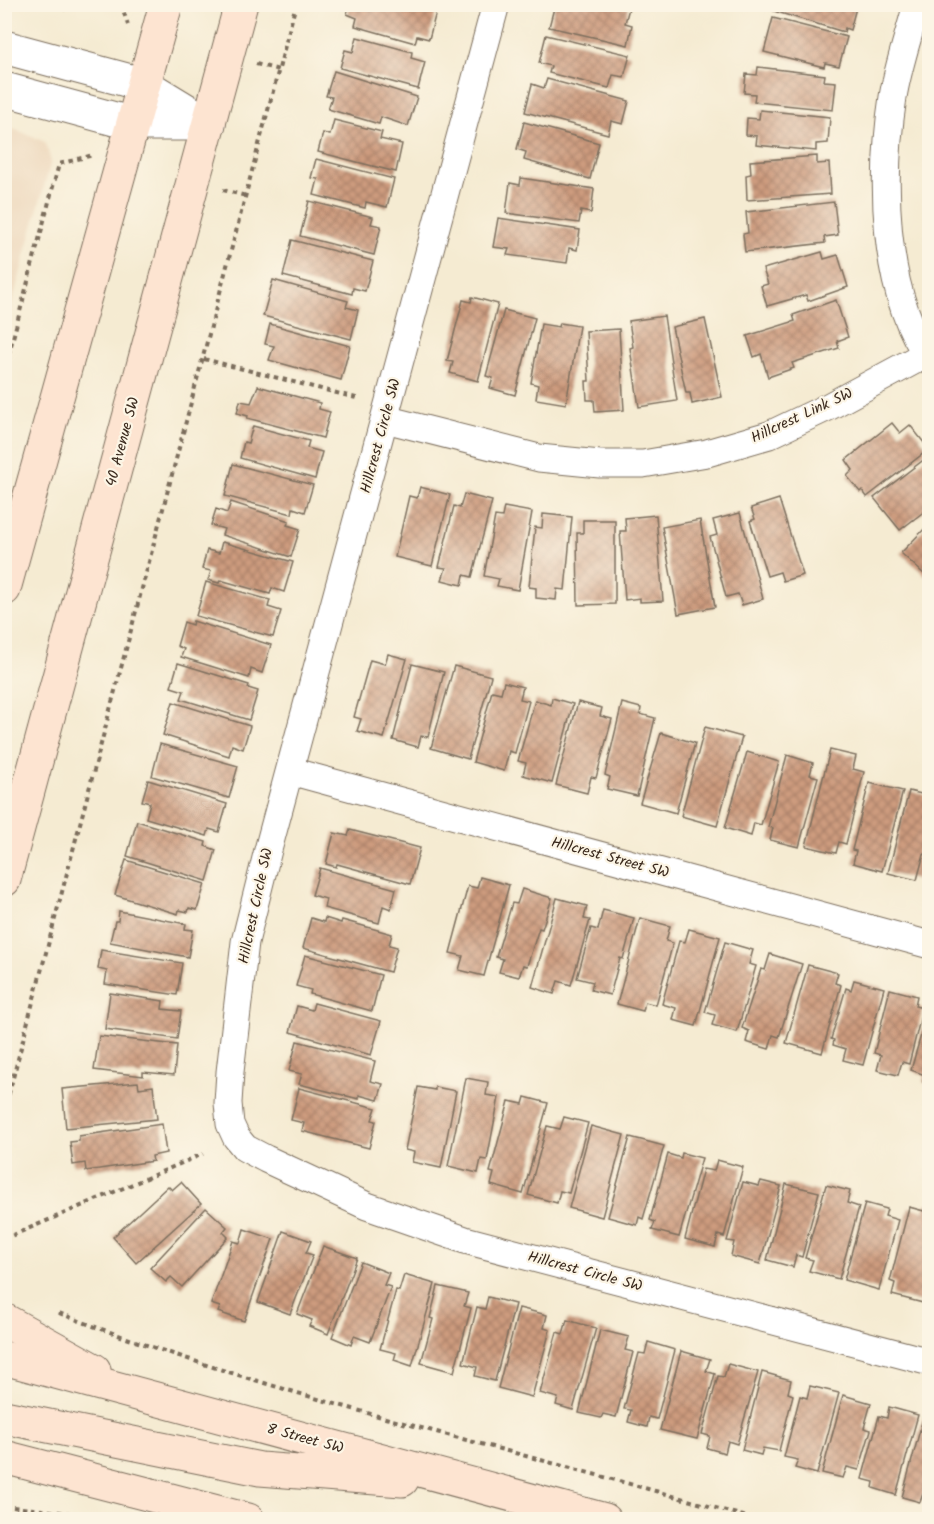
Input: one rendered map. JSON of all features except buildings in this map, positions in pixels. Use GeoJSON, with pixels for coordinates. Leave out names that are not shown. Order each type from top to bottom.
{"type":"FeatureCollection","features":[{"type":"Feature","properties":{"kind":"main road"},"geometry":{"type":"LineString","coordinates":[[4,589],[166,4]]}},
{"type":"Feature","properties":{"kind":"main road","name":"40 Avenue SW"},"geometry":{"type":"LineString","coordinates":[[4,880],[241,4]]}},
{"type":"Feature","properties":{"kind":"main road"},"geometry":{"type":"LineString","coordinates":[[4,1320],[137,1394]]}},
{"type":"Feature","properties":{"kind":"main road","name":"8 Street SW"},"geometry":{"type":"LineString","coordinates":[[4,1358],[605,1520]]}},
{"type":"Feature","properties":{"kind":"main road"},"geometry":{"type":"LineString","coordinates":[[4,1417],[260,1469],[479,1485]]}},
{"type":"Feature","properties":{"kind":"main road"},"geometry":{"type":"LineString","coordinates":[[4,1457],[248,1520]]}},
{"type":"Feature","properties":{"kind":"street","name":"Hillcrest Circle SW"},"geometry":{"type":"LineString","coordinates":[[496,4],[245,942],[228,1103],[230,1124],[236,1137],[245,1148],[266,1160],[367,1206],[465,1240],[930,1362]]}},
{"type":"Feature","properties":{"kind":"street"},"geometry":{"type":"LineString","coordinates":[[917,4],[893,96],[888,151],[887,215],[898,295],[928,355]]}},
{"type":"Feature","properties":{"kind":"street"},"geometry":{"type":"LineString","coordinates":[[4,47],[145,85],[209,124]]}},
{"type":"Feature","properties":{"kind":"street"},"geometry":{"type":"LineString","coordinates":[[4,89],[134,124],[209,124]]}},
{"type":"Feature","properties":{"kind":"street","name":"Hillcrest Link SW"},"geometry":{"type":"LineString","coordinates":[[385,419],[538,458],[600,464],[643,464],[707,453],[768,435],[928,355]]}},
{"type":"Feature","properties":{"kind":"street","name":"Hillcrest Street SW"},"geometry":{"type":"LineString","coordinates":[[290,771],[930,945]]}},
{"type":"Feature","properties":{"kind":"path"},"geometry":{"type":"LineString","coordinates":[[63,10],[70,4]]}},
{"type":"Feature","properties":{"kind":"path"},"geometry":{"type":"LineString","coordinates":[[121,4],[131,32]]}},
{"type":"Feature","properties":{"kind":"path"},"geometry":{"type":"LineString","coordinates":[[4,1112],[296,4]]}},
{"type":"Feature","properties":{"kind":"path"},"geometry":{"type":"LineString","coordinates":[[254,64],[279,70]]}},
{"type":"Feature","properties":{"kind":"path"},"geometry":{"type":"LineString","coordinates":[[4,372],[59,164],[96,154]]}},
{"type":"Feature","properties":{"kind":"path"},"geometry":{"type":"LineString","coordinates":[[223,190],[246,196]]}},
{"type":"Feature","properties":{"kind":"path"},"geometry":{"type":"LineString","coordinates":[[204,359],[364,400]]}},
{"type":"Feature","properties":{"kind":"path"},"geometry":{"type":"LineString","coordinates":[[4,1239],[203,1154]]}},
{"type":"Feature","properties":{"kind":"path"},"geometry":{"type":"LineString","coordinates":[[57,1312],[136,1343],[248,1379],[757,1520]]}},
{"type":"Feature","properties":{"kind":"path"},"geometry":{"type":"LineString","coordinates":[[4,1506],[69,1513],[80,1520]]}},
{"type":"Feature","properties":{"kind":"shaded area"},"geometry":{"type":"Polygon","coordinates":[[[5,125],[45,142],[51,161],[5,329],[5,125]]]}}]}
